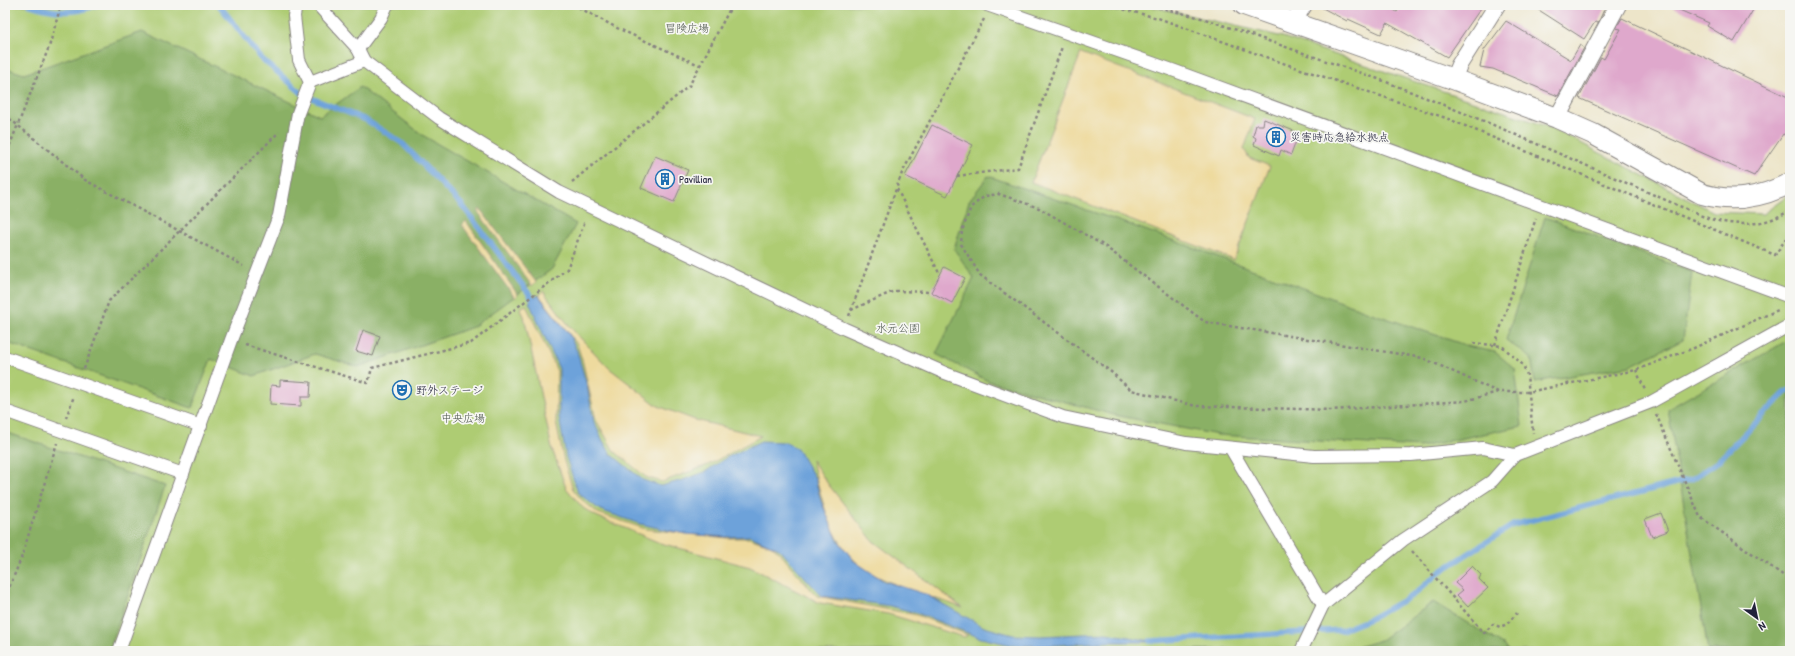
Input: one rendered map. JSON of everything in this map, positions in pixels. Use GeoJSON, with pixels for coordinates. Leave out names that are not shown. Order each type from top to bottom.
{"type":"FeatureCollection","features":[{"type":"Feature","properties":{"kind":"street"},"geometry":{"type":"LineString","coordinates":[[296,5],[294,16],[299,60],[309,84]]}},
{"type":"Feature","properties":{"kind":"street"},"geometry":{"type":"LineString","coordinates":[[318,5],[358,49],[364,60],[439,118],[559,192],[845,329],[945,374],[1063,417],[1186,443],[1321,456],[1411,455],[1483,448],[1515,455]]}},
{"type":"Feature","properties":{"kind":"street"},"geometry":{"type":"LineString","coordinates":[[358,49],[381,18],[387,5]]}},
{"type":"Feature","properties":{"kind":"street"},"geometry":{"type":"LineString","coordinates":[[1244,5],[1453,79],[1557,118],[1593,134],[1679,183],[1702,194],[1716,198],[1735,200],[1754,197],[1790,183]]}},
{"type":"Feature","properties":{"kind":"street"},"geometry":{"type":"LineString","coordinates":[[1293,22],[1304,5]]}},
{"type":"Feature","properties":{"kind":"street"},"geometry":{"type":"LineString","coordinates":[[1453,79],[1459,65],[1497,5]]}},
{"type":"Feature","properties":{"kind":"street"},"geometry":{"type":"LineString","coordinates":[[1557,118],[1618,5]]}},
{"type":"Feature","properties":{"kind":"street"},"geometry":{"type":"LineString","coordinates":[[989,6],[1541,204],[1788,301]]}},
{"type":"Feature","properties":{"kind":"street"},"geometry":{"type":"LineString","coordinates":[[119,651],[256,272],[279,216],[299,108],[309,84],[364,60]]}},
{"type":"Feature","properties":{"kind":"street"},"geometry":{"type":"LineString","coordinates":[[1301,651],[1323,605],[1403,540],[1492,481],[1515,455],[1651,402],[1790,325]]}},
{"type":"Feature","properties":{"kind":"street"},"geometry":{"type":"LineString","coordinates":[[5,357],[201,426]]}},
{"type":"Feature","properties":{"kind":"street"},"geometry":{"type":"LineString","coordinates":[[5,411],[183,474]]}},
{"type":"Feature","properties":{"kind":"street"},"geometry":{"type":"LineString","coordinates":[[1231,448],[1323,605]]}},
{"type":"Feature","properties":{"kind":"path"},"geometry":{"type":"LineString","coordinates":[[5,157],[49,47],[61,5]]}},
{"type":"Feature","properties":{"kind":"path"},"geometry":{"type":"LineString","coordinates":[[574,5],[619,29],[700,65]]}},
{"type":"Feature","properties":{"kind":"path"},"geometry":{"type":"LineString","coordinates":[[559,192],[689,86],[732,5]]}},
{"type":"Feature","properties":{"kind":"path"},"geometry":{"type":"LineString","coordinates":[[1106,5],[1158,18],[1274,60],[1446,118],[1774,255],[1790,234]]}},
{"type":"Feature","properties":{"kind":"path"},"geometry":{"type":"LineString","coordinates":[[1141,5],[1153,6],[1205,19],[1384,81],[1491,124],[1715,221],[1751,224],[1762,223],[1782,216],[1790,210]]}},
{"type":"Feature","properties":{"kind":"path"},"geometry":{"type":"LineString","coordinates":[[845,329],[902,174],[989,6]]}},
{"type":"Feature","properties":{"kind":"path"},"geometry":{"type":"LineString","coordinates":[[957,176],[1018,168],[1067,33]]}},
{"type":"Feature","properties":{"kind":"path"},"geometry":{"type":"LineString","coordinates":[[5,598],[22,556],[62,431],[109,301],[179,232],[299,108]]}},
{"type":"Feature","properties":{"kind":"path"},"geometry":{"type":"LineString","coordinates":[[5,115],[85,180],[179,232],[256,272]]}},
{"type":"Feature","properties":{"kind":"path"},"geometry":{"type":"LineString","coordinates":[[897,189],[940,275]]}},
{"type":"Feature","properties":{"kind":"path"},"geometry":{"type":"LineString","coordinates":[[1498,392],[1423,358],[1205,322],[1103,245],[1039,208],[999,194],[985,196],[971,207],[966,218],[961,244],[980,275],[1110,371],[1131,390],[1196,406],[1332,410],[1465,401],[1498,392],[1528,392],[1636,370],[1694,348],[1788,301]]}},
{"type":"Feature","properties":{"kind":"path"},"geometry":{"type":"LineString","coordinates":[[1495,345],[1541,204]]}},
{"type":"Feature","properties":{"kind":"path"},"geometry":{"type":"LineString","coordinates":[[231,340],[368,383],[372,368],[471,343],[567,269],[591,207]]}},
{"type":"Feature","properties":{"kind":"path"},"geometry":{"type":"LineString","coordinates":[[851,310],[894,291],[931,292]]}},
{"type":"Feature","properties":{"kind":"path"},"geometry":{"type":"LineString","coordinates":[[1473,343],[1502,346],[1523,365],[1527,375],[1535,447]]}},
{"type":"Feature","properties":{"kind":"path"},"geometry":{"type":"LineString","coordinates":[[1636,370],[1700,517],[1790,580]]}},
{"type":"Feature","properties":{"kind":"path"},"geometry":{"type":"LineString","coordinates":[[1403,540],[1484,632],[1493,624],[1500,627],[1507,624],[1517,613]]}},
{"type":"Feature","properties":{"kind":"green space","name":"水元公園"},"geometry":{"type":"Polygon","coordinates":[[[5,5],[1145,5],[1283,37],[1552,128],[1714,212],[1763,214],[1790,194],[1790,651],[5,651],[5,5]]]}},
{"type":"Feature","properties":{"kind":"green space"},"geometry":{"type":"Polygon","coordinates":[[[142,32],[320,116],[360,87],[424,136],[576,224],[552,269],[473,327],[358,367],[315,354],[254,376],[211,359],[192,408],[5,342],[5,68],[24,74],[142,32]]]}},
{"type":"Feature","properties":{"kind":"green space"},"geometry":{"type":"Polygon","coordinates":[[[988,176],[1145,230],[1377,315],[1471,347],[1495,352],[1515,369],[1522,426],[1420,447],[1218,435],[1114,415],[988,381],[936,354],[974,278],[954,249],[969,201],[988,176]]]}},
{"type":"Feature","properties":{"kind":"green space"},"geometry":{"type":"Polygon","coordinates":[[[1545,217],[1692,272],[1683,340],[1630,366],[1535,382],[1531,358],[1506,340],[1545,217]]]}},
{"type":"Feature","properties":{"kind":"green space"},"geometry":{"type":"Polygon","coordinates":[[[1790,339],[1790,651],[1708,651],[1668,409],[1790,339]]]}},
{"type":"Feature","properties":{"kind":"green space"},"geometry":{"type":"Polygon","coordinates":[[[5,432],[165,486],[109,651],[5,651],[5,432]]]}},
{"type":"Feature","properties":{"kind":"green space"},"geometry":{"type":"Polygon","coordinates":[[[1433,602],[1505,646],[1508,651],[1344,651],[1381,640],[1433,602]]]}},
{"type":"Feature","properties":{"kind":"green space"},"geometry":{"type":"Polygon","coordinates":[[[1283,649],[1282,651],[1106,651],[1119,650],[1283,649]]]}},
{"type":"Feature","properties":{"kind":"sand"},"geometry":{"type":"Polygon","coordinates":[[[1081,53],[1255,119],[1244,149],[1249,158],[1270,166],[1234,260],[1031,182],[1081,53]]]}},
{"type":"Feature","properties":{"kind":"sand"},"geometry":{"type":"Polygon","coordinates":[[[480,209],[536,282],[532,286],[478,212],[480,209]]]}},
{"type":"Feature","properties":{"kind":"sand"},"geometry":{"type":"Polygon","coordinates":[[[466,221],[518,295],[515,298],[462,225],[466,221]]]}},
{"type":"Feature","properties":{"kind":"sand"},"geometry":{"type":"Polygon","coordinates":[[[543,291],[570,327],[609,368],[658,406],[695,420],[761,436],[708,465],[662,482],[646,477],[614,451],[596,420],[583,363],[577,344],[539,295],[543,291]]]}},
{"type":"Feature","properties":{"kind":"sand"},"geometry":{"type":"Polygon","coordinates":[[[526,305],[557,371],[556,422],[564,461],[573,489],[581,499],[598,513],[646,529],[727,538],[749,538],[772,546],[780,553],[817,596],[917,615],[968,635],[964,637],[888,614],[820,603],[750,567],[660,543],[596,516],[583,508],[566,488],[552,449],[524,316],[520,308],[526,305]]]}},
{"type":"Feature","properties":{"kind":"sand"},"geometry":{"type":"Polygon","coordinates":[[[812,460],[828,484],[873,541],[963,608],[895,584],[870,572],[850,556],[834,531],[828,518],[812,460]]]}},
{"type":"Feature","properties":{"kind":"water"},"geometry":{"type":"Polygon","coordinates":[[[538,295],[569,334],[577,351],[587,386],[594,422],[603,441],[611,454],[643,480],[661,486],[705,472],[726,458],[761,441],[784,442],[797,448],[815,478],[821,501],[837,539],[854,561],[884,581],[925,594],[984,627],[1013,635],[1041,636],[1106,633],[1157,642],[1104,642],[1043,646],[1011,645],[981,638],[917,613],[890,606],[822,596],[779,549],[750,536],[726,537],[685,534],[640,524],[600,510],[578,493],[566,457],[559,417],[559,369],[529,302],[538,295]]]}},
{"type":"Feature","properties":{"kind":"building"},"geometry":{"type":"Polygon","coordinates":[[[1317,5],[1386,5],[1397,12],[1402,5],[1483,5],[1447,57],[1387,23],[1381,34],[1348,19],[1347,21],[1317,5]]]}},
{"type":"Feature","properties":{"kind":"building"},"geometry":{"type":"Polygon","coordinates":[[[1531,5],[1606,5],[1598,23],[1595,22],[1584,39],[1531,5]]]}},
{"type":"Feature","properties":{"kind":"building"},"geometry":{"type":"Polygon","coordinates":[[[1668,5],[1756,5],[1734,42],[1707,26],[1709,23],[1668,5]]]}},
{"type":"Feature","properties":{"kind":"building"},"geometry":{"type":"Polygon","coordinates":[[[1622,18],[1790,98],[1790,127],[1786,135],[1783,134],[1754,176],[1579,98],[1601,57],[1604,59],[1621,29],[1616,28],[1622,18]]]}},
{"type":"Feature","properties":{"kind":"building"},"geometry":{"type":"Polygon","coordinates":[[[1506,21],[1571,60],[1580,45],[1584,48],[1558,96],[1493,69],[1480,67],[1484,50],[1506,21]]]}},
{"type":"Feature","properties":{"kind":"building","name":"災害時応急給水拠点"},"geometry":{"type":"Polygon","coordinates":[[[1264,119],[1299,133],[1291,155],[1281,150],[1279,156],[1254,145],[1256,138],[1253,136],[1256,125],[1263,125],[1264,119]]]}},
{"type":"Feature","properties":{"kind":"building"},"geometry":{"type":"Polygon","coordinates":[[[932,125],[973,145],[947,196],[905,176],[932,125]]]}},
{"type":"Feature","properties":{"kind":"building","name":"Pavillian"},"geometry":{"type":"Polygon","coordinates":[[[655,156],[688,170],[674,202],[641,188],[655,156]]]}},
{"type":"Feature","properties":{"kind":"building"},"geometry":{"type":"Polygon","coordinates":[[[944,267],[965,278],[952,303],[931,292],[944,267]]]}},
{"type":"Feature","properties":{"kind":"building"},"geometry":{"type":"Polygon","coordinates":[[[363,330],[380,336],[373,356],[356,351],[363,330]]]}},
{"type":"Feature","properties":{"kind":"building"},"geometry":{"type":"Polygon","coordinates":[[[280,380],[311,382],[310,397],[301,397],[301,406],[270,404],[271,385],[280,386],[280,380]]]}},
{"type":"Feature","properties":{"kind":"building"},"geometry":{"type":"Polygon","coordinates":[[[1661,513],[1668,531],[1652,537],[1645,519],[1661,513]]]}},
{"type":"Feature","properties":{"kind":"building"},"geometry":{"type":"Polygon","coordinates":[[[1472,566],[1481,575],[1479,579],[1488,588],[1468,607],[1457,595],[1463,590],[1455,583],[1472,566]]]}},
{"type":"Feature","properties":{"kind":"waterway"},"geometry":{"type":"LineString","coordinates":[[30,5],[55,11],[80,10],[96,5]]}},
{"type":"Feature","properties":{"kind":"waterway"},"geometry":{"type":"LineString","coordinates":[[219,5],[261,58],[304,95],[366,120],[402,143],[462,205],[536,303]]}},
{"type":"Feature","properties":{"kind":"waterway"},"geometry":{"type":"LineString","coordinates":[[1150,641],[1342,630],[1370,619],[1413,595],[1441,571],[1513,525],[1692,479],[1717,462],[1785,393],[1790,390]]}},
{"type":"Feature","properties":{"kind":"place","name":"災害時応急給水拠点"},"geometry":{"type":"Point","coordinates":[1276,137]}},
{"type":"Feature","properties":{"kind":"place","name":"Pavillian"},"geometry":{"type":"Point","coordinates":[665,179]}},
{"type":"Feature","properties":{"kind":"place","name":"野外ステージ"},"geometry":{"type":"Point","coordinates":[402,390]}},
{"type":"Feature","properties":{"kind":"park label","name":"冒険広場"},"geometry":{"type":"Point","coordinates":[687,28]}},
{"type":"Feature","properties":{"kind":"park label","name":"中央広場"},"geometry":{"type":"Point","coordinates":[463,418]}}]}
